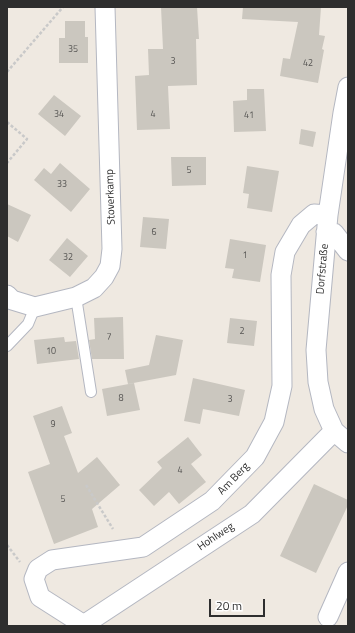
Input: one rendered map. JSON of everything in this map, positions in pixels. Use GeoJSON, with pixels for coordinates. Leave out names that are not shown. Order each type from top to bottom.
{"type":"FeatureCollection","features":[{"type":"Feature","properties":{"kind":"street","name":"Stoverkamp"},"geometry":{"type":"LineString","coordinates":[[35,307],[76,297],[94,288],[104,277],[110,266],[112,249],[105,7]]}},
{"type":"Feature","properties":{"kind":"street","name":"Dorfstraße"},"geometry":{"type":"LineString","coordinates":[[348,87],[323,220],[316,350],[318,382],[324,409],[334,430],[348,443]]}},
{"type":"Feature","properties":{"kind":"street"},"geometry":{"type":"LineString","coordinates":[[323,220],[348,251]]}},
{"type":"Feature","properties":{"kind":"street","name":"Am Berg"},"geometry":{"type":"LineString","coordinates":[[83,626],[40,597],[34,579],[38,569],[52,560],[142,547],[212,501],[255,457],[274,422],[282,386],[281,275],[285,252],[301,225],[323,220]]}},
{"type":"Feature","properties":{"kind":"street"},"geometry":{"type":"LineString","coordinates":[[7,295],[12,300],[35,307]]}},
{"type":"Feature","properties":{"kind":"street","name":"Hohlweg"},"geometry":{"type":"LineString","coordinates":[[83,626],[252,514],[334,430]]}},
{"type":"Feature","properties":{"kind":"street"},"geometry":{"type":"LineString","coordinates":[[328,617],[348,572]]}},
{"type":"Feature","properties":{"kind":"lane"},"geometry":{"type":"LineString","coordinates":[[76,297],[91,392]]}},
{"type":"Feature","properties":{"kind":"lane"},"geometry":{"type":"LineString","coordinates":[[7,346],[28,324],[35,307]]}},
{"type":"Feature","properties":{"kind":"path"},"geometry":{"type":"LineString","coordinates":[[7,72],[63,7]]}},
{"type":"Feature","properties":{"kind":"path"},"geometry":{"type":"LineString","coordinates":[[7,122],[28,139],[7,163]]}},
{"type":"Feature","properties":{"kind":"path"},"geometry":{"type":"LineString","coordinates":[[86,485],[113,529]]}},
{"type":"Feature","properties":{"kind":"building"},"geometry":{"type":"Polygon","coordinates":[[[161,7],[197,7],[199,39],[196,39],[197,85],[168,86],[170,129],[137,130],[135,76],[149,75],[148,49],[163,49],[161,7]]]}},
{"type":"Feature","properties":{"kind":"building"},"geometry":{"type":"Polygon","coordinates":[[[243,7],[321,7],[319,35],[325,36],[318,83],[280,76],[283,58],[290,59],[298,22],[242,19],[243,7]]]}},
{"type":"Feature","properties":{"kind":"building"},"geometry":{"type":"Polygon","coordinates":[[[65,21],[85,21],[85,37],[88,37],[88,63],[59,63],[59,38],[65,38],[65,21]]]}},
{"type":"Feature","properties":{"kind":"building"},"geometry":{"type":"Polygon","coordinates":[[[247,89],[264,89],[266,131],[234,132],[233,101],[247,100],[247,89]]]}},
{"type":"Feature","properties":{"kind":"building"},"geometry":{"type":"Polygon","coordinates":[[[54,95],[81,116],[65,136],[38,114],[54,95]]]}},
{"type":"Feature","properties":{"kind":"building"},"geometry":{"type":"Polygon","coordinates":[[[301,129],[316,132],[313,147],[299,144],[301,129]]]}},
{"type":"Feature","properties":{"kind":"building"},"geometry":{"type":"Polygon","coordinates":[[[171,157],[206,157],[206,185],[172,186],[171,157]]]}},
{"type":"Feature","properties":{"kind":"building"},"geometry":{"type":"Polygon","coordinates":[[[60,163],[90,189],[71,212],[34,180],[44,168],[51,174],[60,163]]]}},
{"type":"Feature","properties":{"kind":"building"},"geometry":{"type":"Polygon","coordinates":[[[247,166],[279,171],[272,212],[247,208],[249,194],[243,193],[247,166]]]}},
{"type":"Feature","properties":{"kind":"building"},"geometry":{"type":"Polygon","coordinates":[[[7,204],[31,215],[18,242],[7,236],[7,204]]]}},
{"type":"Feature","properties":{"kind":"building"},"geometry":{"type":"Polygon","coordinates":[[[143,217],[169,219],[166,249],[140,247],[143,217]]]}},
{"type":"Feature","properties":{"kind":"building"},"geometry":{"type":"Polygon","coordinates":[[[67,238],[88,256],[70,277],[49,260],[67,238]]]}},
{"type":"Feature","properties":{"kind":"building"},"geometry":{"type":"Polygon","coordinates":[[[230,239],[266,245],[260,282],[232,278],[234,269],[225,268],[230,239]]]}},
{"type":"Feature","properties":{"kind":"building"},"geometry":{"type":"Polygon","coordinates":[[[123,317],[124,359],[92,359],[89,340],[95,339],[94,318],[123,317]]]}},
{"type":"Feature","properties":{"kind":"building"},"geometry":{"type":"Polygon","coordinates":[[[230,318],[257,321],[254,346],[227,343],[230,318]]]}},
{"type":"Feature","properties":{"kind":"building"},"geometry":{"type":"Polygon","coordinates":[[[156,335],[183,340],[176,375],[128,384],[125,370],[149,365],[156,335]]]}},
{"type":"Feature","properties":{"kind":"building"},"geometry":{"type":"Polygon","coordinates":[[[64,337],[65,342],[76,341],[79,359],[37,364],[34,340],[64,337]]]}},
{"type":"Feature","properties":{"kind":"building"},"geometry":{"type":"Polygon","coordinates":[[[193,378],[245,390],[239,416],[203,409],[200,424],[184,421],[193,378]]]}},
{"type":"Feature","properties":{"kind":"building"},"geometry":{"type":"Polygon","coordinates":[[[134,383],[140,410],[107,416],[102,389],[134,383]]]}},
{"type":"Feature","properties":{"kind":"building"},"geometry":{"type":"Polygon","coordinates":[[[62,406],[72,433],[64,436],[78,473],[97,457],[120,485],[92,509],[98,527],[54,544],[28,472],[50,464],[33,416],[62,406]]]}},
{"type":"Feature","properties":{"kind":"building"},"geometry":{"type":"Polygon","coordinates":[[[188,437],[202,455],[191,464],[206,482],[179,504],[169,492],[154,506],[139,490],[162,468],[157,462],[188,437]]]}},
{"type":"Feature","properties":{"kind":"building"},"geometry":{"type":"Polygon","coordinates":[[[314,484],[348,500],[348,505],[316,573],[280,556],[314,484]]]}}]}
